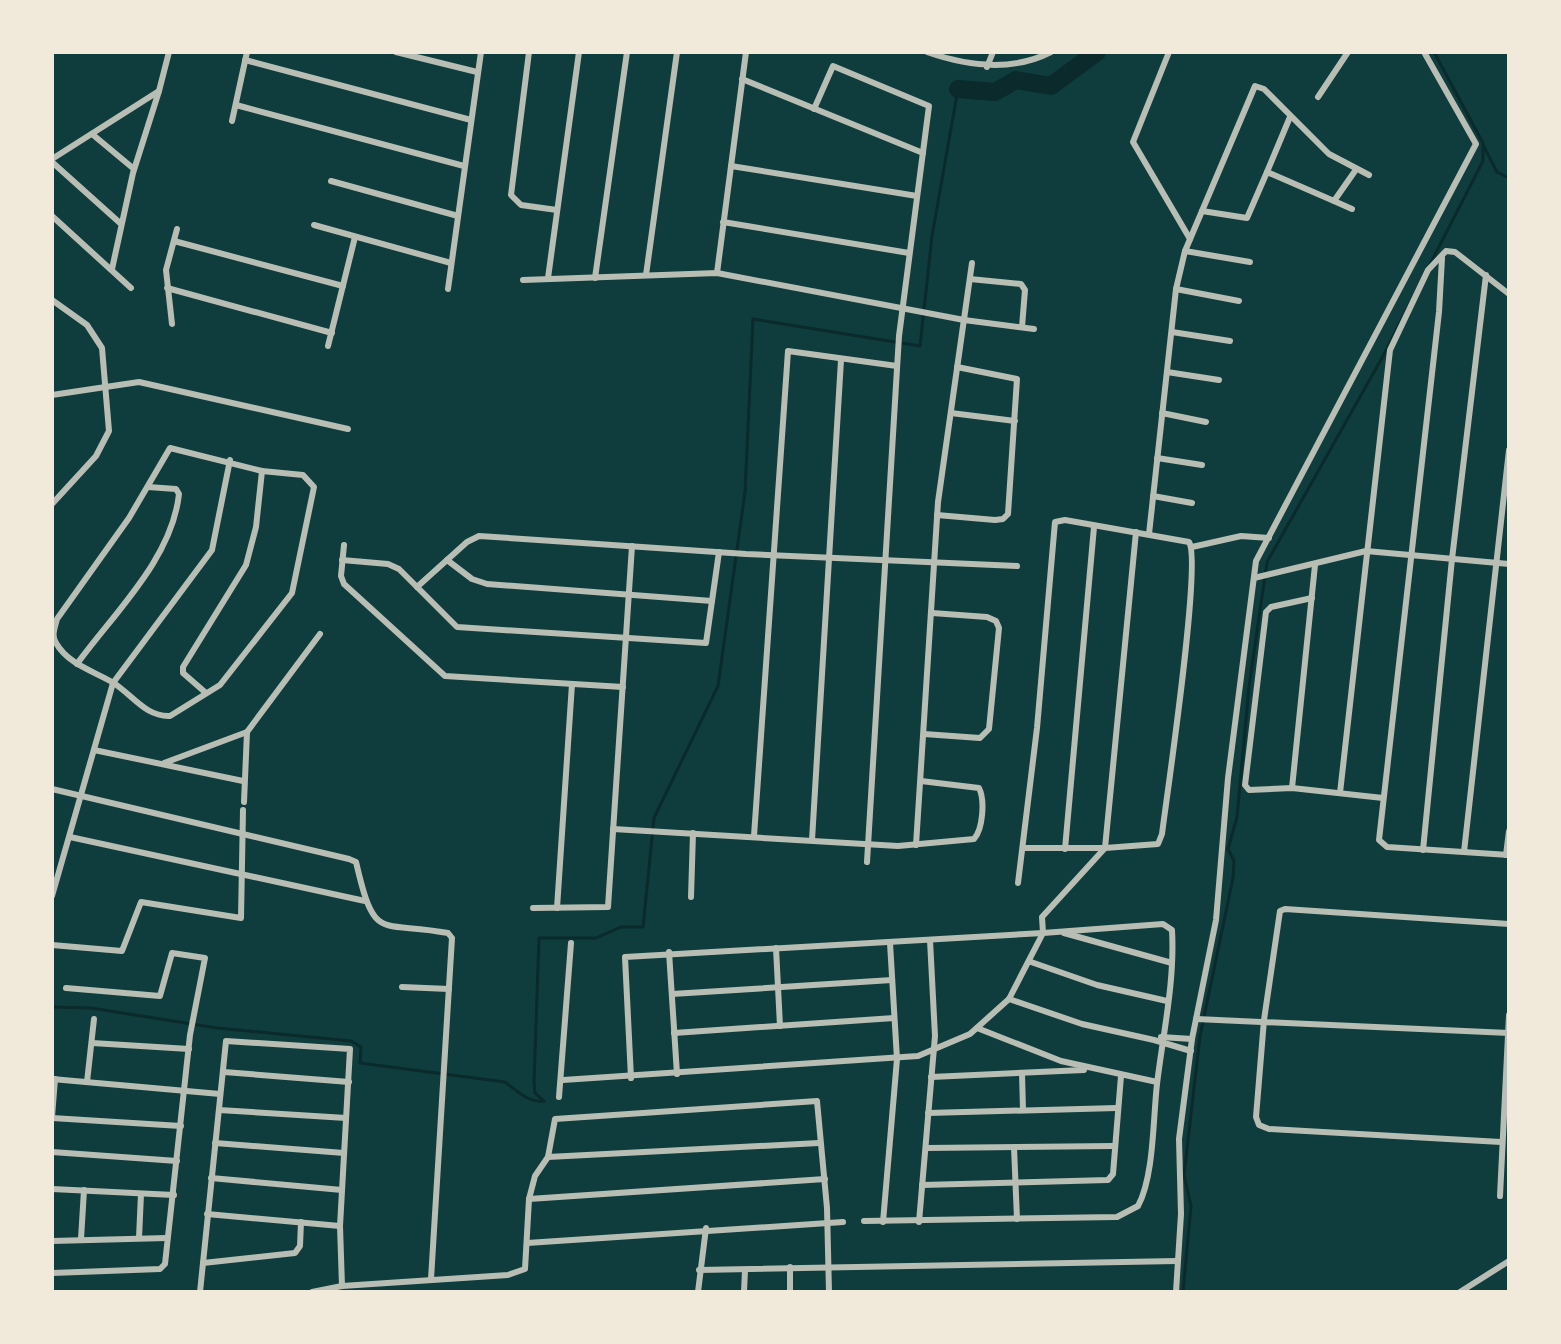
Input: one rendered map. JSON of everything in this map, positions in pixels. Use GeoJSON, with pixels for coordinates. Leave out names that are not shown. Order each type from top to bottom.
{"type":"FeatureCollection","features":[{"type":"Feature","properties":{"kind":"street"},"geometry":{"type":"LineString","coordinates":[[112,269],[134,169],[169,52]]}},
{"type":"Feature","properties":{"kind":"street"},"geometry":{"type":"LineString","coordinates":[[396,52],[477,72]]}},
{"type":"Feature","properties":{"kind":"street"},"geometry":{"type":"LineString","coordinates":[[448,289],[481,52]]}},
{"type":"Feature","properties":{"kind":"street"},"geometry":{"type":"LineString","coordinates":[[529,52],[511,195],[521,205],[557,210]]}},
{"type":"Feature","properties":{"kind":"street"},"geometry":{"type":"LineString","coordinates":[[548,278],[579,52]]}},
{"type":"Feature","properties":{"kind":"street"},"geometry":{"type":"LineString","coordinates":[[595,278],[627,52]]}},
{"type":"Feature","properties":{"kind":"street"},"geometry":{"type":"LineString","coordinates":[[646,275],[677,52]]}},
{"type":"Feature","properties":{"kind":"street"},"geometry":{"type":"LineString","coordinates":[[717,273],[746,52]]}},
{"type":"Feature","properties":{"kind":"street"},"geometry":{"type":"LineString","coordinates":[[927,52],[987,67],[1051,52]]}},
{"type":"Feature","properties":{"kind":"street"},"geometry":{"type":"LineString","coordinates":[[987,67],[993,52]]}},
{"type":"Feature","properties":{"kind":"street"},"geometry":{"type":"LineString","coordinates":[[1169,52],[1133,142],[1190,239]]}},
{"type":"Feature","properties":{"kind":"street"},"geometry":{"type":"LineString","coordinates":[[1318,97],[1348,52]]}},
{"type":"Feature","properties":{"kind":"street"},"geometry":{"type":"LineString","coordinates":[[1176,1292],[1181,1214],[1179,1139],[1192,1039],[1216,920],[1228,778],[1261,577],[1256,561],[1476,144],[1424,52]]}},
{"type":"Feature","properties":{"kind":"street"},"geometry":{"type":"LineString","coordinates":[[232,121],[246,56],[471,120]]}},
{"type":"Feature","properties":{"kind":"street"},"geometry":{"type":"LineString","coordinates":[[814,109],[833,66],[929,106],[901,308],[867,862]]}},
{"type":"Feature","properties":{"kind":"street"},"geometry":{"type":"LineString","coordinates":[[742,79],[923,153]]}},
{"type":"Feature","properties":{"kind":"street"},"geometry":{"type":"LineString","coordinates":[[1149,534],[1176,289],[1185,251],[1252,90],[1258,85],[1264,89],[1329,154],[1355,171],[1369,175]]}},
{"type":"Feature","properties":{"kind":"street"},"geometry":{"type":"LineString","coordinates":[[120,223],[52,160],[159,91]]}},
{"type":"Feature","properties":{"kind":"street"},"geometry":{"type":"LineString","coordinates":[[236,105],[464,166]]}},
{"type":"Feature","properties":{"kind":"street"},"geometry":{"type":"LineString","coordinates":[[1202,211],[1247,218],[1290,117]]}},
{"type":"Feature","properties":{"kind":"street"},"geometry":{"type":"LineString","coordinates":[[92,134],[134,169]]}},
{"type":"Feature","properties":{"kind":"street"},"geometry":{"type":"LineString","coordinates":[[731,166],[917,196]]}},
{"type":"Feature","properties":{"kind":"street"},"geometry":{"type":"LineString","coordinates":[[1334,201],[1355,171]]}},
{"type":"Feature","properties":{"kind":"street"},"geometry":{"type":"LineString","coordinates":[[1267,172],[1352,209]]}},
{"type":"Feature","properties":{"kind":"street"},"geometry":{"type":"LineString","coordinates":[[331,181],[458,216]]}},
{"type":"Feature","properties":{"kind":"street"},"geometry":{"type":"LineString","coordinates":[[52,216],[131,288]]}},
{"type":"Feature","properties":{"kind":"street"},"geometry":{"type":"LineString","coordinates":[[723,222],[909,253]]}},
{"type":"Feature","properties":{"kind":"street"},"geometry":{"type":"LineString","coordinates":[[314,225],[451,263]]}},
{"type":"Feature","properties":{"kind":"street"},"geometry":{"type":"LineString","coordinates":[[172,324],[166,270],[177,229]]}},
{"type":"Feature","properties":{"kind":"street"},"geometry":{"type":"LineString","coordinates":[[328,346],[355,237]]}},
{"type":"Feature","properties":{"kind":"street"},"geometry":{"type":"LineString","coordinates":[[174,241],[343,286]]}},
{"type":"Feature","properties":{"kind":"street"},"geometry":{"type":"LineString","coordinates":[[1340,793],[1390,350],[1428,270],[1450,250],[1509,294]]}},
{"type":"Feature","properties":{"kind":"street"},"geometry":{"type":"LineString","coordinates":[[1185,251],[1250,262]]}},
{"type":"Feature","properties":{"kind":"street"},"geometry":{"type":"LineString","coordinates":[[1442,258],[1380,844],[1508,855],[1509,831]]}},
{"type":"Feature","properties":{"kind":"street"},"geometry":{"type":"LineString","coordinates":[[916,845],[937,515],[972,263]]}},
{"type":"Feature","properties":{"kind":"street"},"geometry":{"type":"LineString","coordinates":[[523,280],[717,273],[964,320],[1034,329]]}},
{"type":"Feature","properties":{"kind":"street"},"geometry":{"type":"LineString","coordinates":[[1423,850],[1452,559],[1486,275]]}},
{"type":"Feature","properties":{"kind":"street"},"geometry":{"type":"LineString","coordinates":[[970,279],[1021,284],[1025,290],[1022,327]]}},
{"type":"Feature","properties":{"kind":"street"},"geometry":{"type":"LineString","coordinates":[[167,288],[332,333]]}},
{"type":"Feature","properties":{"kind":"street"},"geometry":{"type":"LineString","coordinates":[[1176,289],[1239,301]]}},
{"type":"Feature","properties":{"kind":"street"},"geometry":{"type":"LineString","coordinates":[[52,300],[87,325],[102,348],[109,431],[96,456],[52,504]]}},
{"type":"Feature","properties":{"kind":"street"},"geometry":{"type":"LineString","coordinates":[[1172,332],[1230,341]]}},
{"type":"Feature","properties":{"kind":"street"},"geometry":{"type":"LineString","coordinates":[[754,836],[788,351],[897,366]]}},
{"type":"Feature","properties":{"kind":"street"},"geometry":{"type":"LineString","coordinates":[[812,840],[841,360]]}},
{"type":"Feature","properties":{"kind":"street"},"geometry":{"type":"LineString","coordinates":[[937,515],[995,520],[1008,514],[1017,379],[957,367]]}},
{"type":"Feature","properties":{"kind":"street"},"geometry":{"type":"LineString","coordinates":[[1167,372],[1219,380]]}},
{"type":"Feature","properties":{"kind":"street"},"geometry":{"type":"LineString","coordinates":[[52,395],[139,382],[348,429]]}},
{"type":"Feature","properties":{"kind":"street"},"geometry":{"type":"LineString","coordinates":[[951,413],[1015,421]]}},
{"type":"Feature","properties":{"kind":"street"},"geometry":{"type":"LineString","coordinates":[[1162,413],[1206,422]]}},
{"type":"Feature","properties":{"kind":"street"},"geometry":{"type":"LineString","coordinates":[[170,448],[230,460],[262,471],[303,475],[314,487],[292,593],[220,685],[170,716],[161,716],[148,711],[113,683],[77,664],[55,643],[57,619],[148,487],[170,448]]}},
{"type":"Feature","properties":{"kind":"street"},"geometry":{"type":"LineString","coordinates":[[1464,852],[1509,450]]}},
{"type":"Feature","properties":{"kind":"street"},"geometry":{"type":"LineString","coordinates":[[1157,458],[1202,465]]}},
{"type":"Feature","properties":{"kind":"street"},"geometry":{"type":"LineString","coordinates":[[52,896],[113,683],[212,550],[230,460]]}},
{"type":"Feature","properties":{"kind":"street"},"geometry":{"type":"LineString","coordinates":[[206,693],[183,673],[183,667],[246,565],[256,527],[262,471]]}},
{"type":"Feature","properties":{"kind":"street"},"geometry":{"type":"LineString","coordinates":[[77,664],[149,568],[176,515],[179,494],[176,489],[148,487]]}},
{"type":"Feature","properties":{"kind":"street"},"geometry":{"type":"LineString","coordinates":[[1153,496],[1192,503]]}},
{"type":"Feature","properties":{"kind":"street"},"geometry":{"type":"LineString","coordinates":[[1018,883],[1037,728],[1053,527],[1058,520],[1065,520],[1189,542],[1192,547],[1189,605],[1162,834],[1153,846],[1023,848]]}},
{"type":"Feature","properties":{"kind":"street"},"geometry":{"type":"LineString","coordinates":[[1065,849],[1094,527]]}},
{"type":"Feature","properties":{"kind":"street"},"geometry":{"type":"LineString","coordinates":[[563,1080],[897,1059],[934,1051],[977,1028],[1009,999],[1031,962],[1043,933],[1042,917],[1105,848],[1136,532]]}},
{"type":"Feature","properties":{"kind":"street"},"geometry":{"type":"LineString","coordinates":[[417,587],[472,537],[479,536],[746,554],[1017,566]]}},
{"type":"Feature","properties":{"kind":"street"},"geometry":{"type":"LineString","coordinates":[[1192,547],[1241,536],[1269,538]]}},
{"type":"Feature","properties":{"kind":"street"},"geometry":{"type":"LineString","coordinates":[[344,545],[344,584],[445,676],[623,687]]}},
{"type":"Feature","properties":{"kind":"street"},"geometry":{"type":"LineString","coordinates":[[533,908],[608,907],[632,546]]}},
{"type":"Feature","properties":{"kind":"street"},"geometry":{"type":"LineString","coordinates":[[1261,577],[1366,551],[1509,564]]}},
{"type":"Feature","properties":{"kind":"street"},"geometry":{"type":"LineString","coordinates":[[342,560],[388,564],[417,587],[457,627],[706,643],[719,552]]}},
{"type":"Feature","properties":{"kind":"street"},"geometry":{"type":"LineString","coordinates":[[447,560],[472,579],[487,584],[712,601]]}},
{"type":"Feature","properties":{"kind":"street"},"geometry":{"type":"LineString","coordinates":[[1292,788],[1315,565]]}},
{"type":"Feature","properties":{"kind":"street"},"geometry":{"type":"LineString","coordinates":[[1312,598],[1271,607],[1266,612],[1245,781],[1249,790],[1292,788],[1383,798]]}},
{"type":"Feature","properties":{"kind":"street"},"geometry":{"type":"LineString","coordinates":[[924,734],[980,738],[986,735],[999,628],[996,621],[987,617],[932,613]]}},
{"type":"Feature","properties":{"kind":"street"},"geometry":{"type":"LineString","coordinates":[[52,945],[122,951],[141,902],[237,920],[242,915],[243,781],[247,732],[320,634]]}},
{"type":"Feature","properties":{"kind":"street"},"geometry":{"type":"LineString","coordinates":[[557,908],[572,684]]}},
{"type":"Feature","properties":{"kind":"street"},"geometry":{"type":"LineString","coordinates":[[162,764],[247,732]]}},
{"type":"Feature","properties":{"kind":"street"},"geometry":{"type":"LineString","coordinates":[[94,750],[243,781]]}},
{"type":"Feature","properties":{"kind":"street"},"geometry":{"type":"LineString","coordinates":[[613,829],[916,845],[966,841],[979,833],[982,794],[979,788],[921,781]]}},
{"type":"Feature","properties":{"kind":"street"},"geometry":{"type":"LineString","coordinates":[[52,789],[244,832],[356,862],[365,901],[374,916],[396,930],[448,933],[452,946],[431,1279]]}},
{"type":"Feature","properties":{"kind":"street"},"geometry":{"type":"LineString","coordinates":[[691,897],[693,833]]}},
{"type":"Feature","properties":{"kind":"street"},"geometry":{"type":"LineString","coordinates":[[70,837],[365,901]]}},
{"type":"Feature","properties":{"kind":"street"},"geometry":{"type":"LineString","coordinates":[[1501,1142],[1259,1125],[1256,1117],[1264,1020],[1278,917],[1285,909],[1509,924]]}},
{"type":"Feature","properties":{"kind":"street"},"geometry":{"type":"LineString","coordinates":[[631,1078],[625,957],[1167,924],[1172,930],[1172,963],[1146,1183],[1138,1206],[1117,1217],[864,1221]]}},
{"type":"Feature","properties":{"kind":"street"},"geometry":{"type":"LineString","coordinates":[[1061,932],[1172,963]]}},
{"type":"Feature","properties":{"kind":"street"},"geometry":{"type":"LineString","coordinates":[[919,1222],[934,1051],[930,940]]}},
{"type":"Feature","properties":{"kind":"street"},"geometry":{"type":"LineString","coordinates":[[559,1097],[563,1080],[571,943]]}},
{"type":"Feature","properties":{"kind":"street"},"geometry":{"type":"LineString","coordinates":[[883,1222],[897,1059],[890,943]]}},
{"type":"Feature","properties":{"kind":"street"},"geometry":{"type":"LineString","coordinates":[[776,948],[780,1026]]}},
{"type":"Feature","properties":{"kind":"street"},"geometry":{"type":"LineString","coordinates":[[52,1273],[160,1269],[165,1264],[190,1035],[205,958],[177,951],[172,953],[160,996],[66,988]]}},
{"type":"Feature","properties":{"kind":"street"},"geometry":{"type":"LineString","coordinates":[[669,952],[677,1074]]}},
{"type":"Feature","properties":{"kind":"street"},"geometry":{"type":"LineString","coordinates":[[1031,962],[1097,985],[1167,1001]]}},
{"type":"Feature","properties":{"kind":"street"},"geometry":{"type":"LineString","coordinates":[[672,994],[892,980]]}},
{"type":"Feature","properties":{"kind":"street"},"geometry":{"type":"LineString","coordinates":[[402,987],[449,989]]}},
{"type":"Feature","properties":{"kind":"street"},"geometry":{"type":"LineString","coordinates":[[1009,999],[1082,1024],[1154,1040],[1192,1039]]}},
{"type":"Feature","properties":{"kind":"street"},"geometry":{"type":"LineString","coordinates":[[1500,1196],[1509,1015]]}},
{"type":"Feature","properties":{"kind":"street"},"geometry":{"type":"LineString","coordinates":[[674,1033],[894,1018]]}},
{"type":"Feature","properties":{"kind":"street"},"geometry":{"type":"LineString","coordinates":[[87,1082],[94,1019]]}},
{"type":"Feature","properties":{"kind":"street"},"geometry":{"type":"LineString","coordinates":[[1196,1019],[1509,1033]]}},
{"type":"Feature","properties":{"kind":"street"},"geometry":{"type":"LineString","coordinates":[[977,1028],[1092,1070],[1157,1082]]}},
{"type":"Feature","properties":{"kind":"street"},"geometry":{"type":"LineString","coordinates":[[1162,1040],[1191,1051]]}},
{"type":"Feature","properties":{"kind":"street"},"geometry":{"type":"LineString","coordinates":[[200,1292],[226,1041],[350,1049],[340,1226],[342,1286]]}},
{"type":"Feature","properties":{"kind":"street"},"geometry":{"type":"LineString","coordinates":[[92,1043],[189,1049]]}},
{"type":"Feature","properties":{"kind":"street"},"geometry":{"type":"LineString","coordinates":[[931,1077],[1092,1070]]}},
{"type":"Feature","properties":{"kind":"street"},"geometry":{"type":"LineString","coordinates":[[224,1072],[349,1082]]}},
{"type":"Feature","properties":{"kind":"street"},"geometry":{"type":"LineString","coordinates":[[1022,1073],[1023,1110]]}},
{"type":"Feature","properties":{"kind":"street"},"geometry":{"type":"LineString","coordinates":[[922,1185],[1108,1180],[1113,1174],[1121,1076]]}},
{"type":"Feature","properties":{"kind":"street"},"geometry":{"type":"LineString","coordinates":[[181,1126],[52,1118],[54,1079],[220,1094]]}},
{"type":"Feature","properties":{"kind":"street"},"geometry":{"type":"LineString","coordinates":[[312,1292],[342,1286],[508,1275],[525,1269],[529,1199],[535,1176],[548,1157],[555,1119],[817,1101],[828,1222],[829,1292]]}},
{"type":"Feature","properties":{"kind":"street"},"geometry":{"type":"LineString","coordinates":[[928,1113],[1117,1108]]}},
{"type":"Feature","properties":{"kind":"street"},"geometry":{"type":"LineString","coordinates":[[219,1110],[346,1118]]}},
{"type":"Feature","properties":{"kind":"street"},"geometry":{"type":"LineString","coordinates":[[215,1143],[344,1153]]}},
{"type":"Feature","properties":{"kind":"street"},"geometry":{"type":"LineString","coordinates":[[548,1157],[819,1143]]}},
{"type":"Feature","properties":{"kind":"street"},"geometry":{"type":"LineString","coordinates":[[926,1148],[1114,1146]]}},
{"type":"Feature","properties":{"kind":"street"},"geometry":{"type":"LineString","coordinates":[[1014,1147],[1017,1219]]}},
{"type":"Feature","properties":{"kind":"street"},"geometry":{"type":"LineString","coordinates":[[52,1152],[177,1161]]}},
{"type":"Feature","properties":{"kind":"street"},"geometry":{"type":"LineString","coordinates":[[211,1178],[342,1190]]}},
{"type":"Feature","properties":{"kind":"street"},"geometry":{"type":"LineString","coordinates":[[529,1199],[825,1179]]}},
{"type":"Feature","properties":{"kind":"street"},"geometry":{"type":"LineString","coordinates":[[52,1189],[174,1195]]}},
{"type":"Feature","properties":{"kind":"street"},"geometry":{"type":"LineString","coordinates":[[81,1239],[84,1190]]}},
{"type":"Feature","properties":{"kind":"street"},"geometry":{"type":"LineString","coordinates":[[139,1238],[141,1194]]}},
{"type":"Feature","properties":{"kind":"street"},"geometry":{"type":"LineString","coordinates":[[207,1214],[340,1226]]}},
{"type":"Feature","properties":{"kind":"street"},"geometry":{"type":"LineString","coordinates":[[203,1263],[295,1253],[300,1246],[301,1222]]}},
{"type":"Feature","properties":{"kind":"street"},"geometry":{"type":"LineString","coordinates":[[527,1243],[706,1228],[843,1222]]}},
{"type":"Feature","properties":{"kind":"street"},"geometry":{"type":"LineString","coordinates":[[698,1292],[706,1228]]}},
{"type":"Feature","properties":{"kind":"street"},"geometry":{"type":"LineString","coordinates":[[52,1241],[167,1238]]}},
{"type":"Feature","properties":{"kind":"street"},"geometry":{"type":"LineString","coordinates":[[699,1270],[1177,1261]]}},
{"type":"Feature","properties":{"kind":"street"},"geometry":{"type":"LineString","coordinates":[[1460,1292],[1509,1261]]}},
{"type":"Feature","properties":{"kind":"street"},"geometry":{"type":"LineString","coordinates":[[790,1267],[790,1292]]}},
{"type":"Feature","properties":{"kind":"street"},"geometry":{"type":"LineString","coordinates":[[744,1292],[745,1270]]}},
{"type":"Feature","properties":{"kind":"waterway"},"geometry":{"type":"LineString","coordinates":[[958,89],[995,92],[1016,80],[1051,86],[1097,52]]}},
{"type":"Feature","properties":{"kind":"waterway"},"geometry":{"type":"LineString","coordinates":[[1183,1292],[1191,1206],[1184,1175],[1200,1036],[1233,878],[1234,861],[1228,849],[1237,817],[1249,687],[1267,562],[1383,356],[1483,161],[1483,143],[1434,52]]}},
{"type":"Feature","properties":{"kind":"waterway"},"geometry":{"type":"LineString","coordinates":[[52,1007],[91,1008],[217,1028],[351,1041],[361,1047],[360,1063],[505,1082],[528,1098],[544,1101],[535,1093],[534,1083],[539,938],[596,938],[621,927],[643,927],[654,818],[718,686],[745,492],[753,319],[920,346],[932,236],[958,89]]}},
{"type":"Feature","properties":{"kind":"waterway"},"geometry":{"type":"LineString","coordinates":[[1483,145],[1497,172],[1509,178]]}}]}
